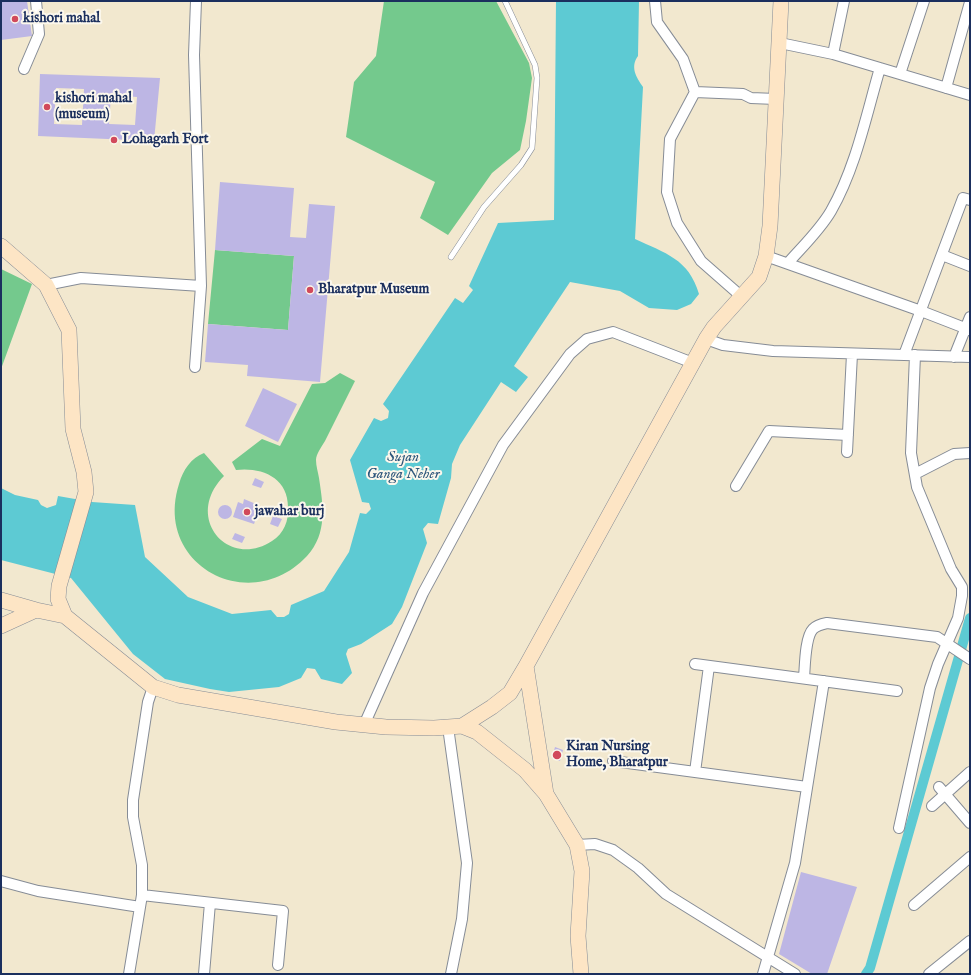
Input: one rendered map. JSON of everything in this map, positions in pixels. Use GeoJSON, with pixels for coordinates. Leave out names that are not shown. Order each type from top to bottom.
{"type":"FeatureCollection","features":[{"type":"Feature","properties":{"kind":"main road"},"geometry":{"type":"LineString","coordinates":[[455,726],[492,707],[510,693],[706,339],[714,327],[759,277],[766,256],[770,226],[781,1]]}},
{"type":"Feature","properties":{"kind":"main road"},"geometry":{"type":"LineString","coordinates":[[1,246],[46,285],[69,330],[74,429],[84,472],[86,492],[59,586],[58,599],[65,616]]}},
{"type":"Feature","properties":{"kind":"main road"},"geometry":{"type":"LineString","coordinates":[[1,600],[36,610],[65,616],[153,687],[178,696],[336,722],[386,727],[455,726],[477,732],[525,770],[546,794],[577,845],[582,871],[578,936],[581,974]]}},
{"type":"Feature","properties":{"kind":"main road"},"geometry":{"type":"LineString","coordinates":[[1,626],[36,610]]}},
{"type":"Feature","properties":{"kind":"main road"},"geometry":{"type":"LineString","coordinates":[[526,666],[546,794]]}},
{"type":"Feature","properties":{"kind":"street"},"geometry":{"type":"LineString","coordinates":[[24,69],[39,34],[36,1]]}},
{"type":"Feature","properties":{"kind":"street"},"geometry":{"type":"LineString","coordinates":[[195,367],[201,286],[194,55],[196,1]]}},
{"type":"Feature","properties":{"kind":"street"},"geometry":{"type":"LineString","coordinates":[[655,1],[657,22],[683,59],[695,92],[670,139],[667,192],[677,224],[701,261],[742,297]]}},
{"type":"Feature","properties":{"kind":"street"},"geometry":{"type":"LineString","coordinates":[[833,54],[844,1]]}},
{"type":"Feature","properties":{"kind":"street"},"geometry":{"type":"LineString","coordinates":[[900,74],[924,1]]}},
{"type":"Feature","properties":{"kind":"street"},"geometry":{"type":"LineString","coordinates":[[946,88],[970,2]]}},
{"type":"Feature","properties":{"kind":"street"},"geometry":{"type":"LineString","coordinates":[[780,43],[833,54],[970,95]]}},
{"type":"Feature","properties":{"kind":"street"},"geometry":{"type":"LineString","coordinates":[[788,263],[830,212],[844,185],[858,148],[880,68]]}},
{"type":"Feature","properties":{"kind":"street"},"geometry":{"type":"LineString","coordinates":[[695,92],[743,94],[751,98],[776,99]]}},
{"type":"Feature","properties":{"kind":"street"},"geometry":{"type":"LineString","coordinates":[[904,355],[963,198],[970,200]]}},
{"type":"Feature","properties":{"kind":"street"},"geometry":{"type":"LineString","coordinates":[[942,255],[970,266]]}},
{"type":"Feature","properties":{"kind":"street"},"geometry":{"type":"LineString","coordinates":[[766,256],[921,311],[968,330]]}},
{"type":"Feature","properties":{"kind":"street"},"geometry":{"type":"LineString","coordinates":[[46,285],[81,278],[201,286]]}},
{"type":"Feature","properties":{"kind":"street"},"geometry":{"type":"LineString","coordinates":[[954,357],[968,330],[970,317]]}},
{"type":"Feature","properties":{"kind":"street"},"geometry":{"type":"LineString","coordinates":[[364,725],[424,593],[503,445],[570,354],[586,339],[612,332],[693,363]]}},
{"type":"Feature","properties":{"kind":"street"},"geometry":{"type":"LineString","coordinates":[[706,339],[723,345],[773,351],[970,357]]}},
{"type":"Feature","properties":{"kind":"street"},"geometry":{"type":"LineString","coordinates":[[847,452],[852,354]]}},
{"type":"Feature","properties":{"kind":"street"},"geometry":{"type":"LineString","coordinates":[[899,828],[930,688],[946,643],[958,618],[962,596],[962,587],[951,569],[917,487],[911,453],[915,356]]}},
{"type":"Feature","properties":{"kind":"street"},"geometry":{"type":"LineString","coordinates":[[736,486],[769,430],[848,435]]}},
{"type":"Feature","properties":{"kind":"street"},"geometry":{"type":"LineString","coordinates":[[915,474],[954,454],[970,453]]}},
{"type":"Feature","properties":{"kind":"street"},"geometry":{"type":"LineString","coordinates":[[804,678],[809,635],[819,624],[827,623],[937,637],[969,658]]}},
{"type":"Feature","properties":{"kind":"street"},"geometry":{"type":"LineString","coordinates":[[694,664],[897,691]]}},
{"type":"Feature","properties":{"kind":"street"},"geometry":{"type":"LineString","coordinates":[[695,772],[709,666]]}},
{"type":"Feature","properties":{"kind":"street"},"geometry":{"type":"LineString","coordinates":[[763,974],[794,863],[824,681]]}},
{"type":"Feature","properties":{"kind":"street"},"geometry":{"type":"LineString","coordinates":[[129,974],[142,895],[142,865],[133,817],[133,800],[148,702],[153,687]]}},
{"type":"Feature","properties":{"kind":"street"},"geometry":{"type":"LineString","coordinates":[[451,974],[462,919],[467,863],[455,726]]}},
{"type":"Feature","properties":{"kind":"street"},"geometry":{"type":"LineString","coordinates":[[613,761],[807,787]]}},
{"type":"Feature","properties":{"kind":"street"},"geometry":{"type":"LineString","coordinates":[[932,806],[942,790],[970,772]]}},
{"type":"Feature","properties":{"kind":"street"},"geometry":{"type":"LineString","coordinates":[[942,790],[970,823]]}},
{"type":"Feature","properties":{"kind":"street"},"geometry":{"type":"LineString","coordinates":[[577,845],[595,844],[613,850],[638,868],[666,894],[795,974]]}},
{"type":"Feature","properties":{"kind":"street"},"geometry":{"type":"LineString","coordinates":[[914,905],[970,857]]}},
{"type":"Feature","properties":{"kind":"street"},"geometry":{"type":"LineString","coordinates":[[1,881],[38,891],[140,906]]}},
{"type":"Feature","properties":{"kind":"street"},"geometry":{"type":"LineString","coordinates":[[142,895],[283,911],[278,965]]}},
{"type":"Feature","properties":{"kind":"street"},"geometry":{"type":"LineString","coordinates":[[204,974],[210,903]]}},
{"type":"Feature","properties":{"kind":"street"},"geometry":{"type":"LineString","coordinates":[[929,974],[970,941]]}},
{"type":"Feature","properties":{"kind":"street"},"geometry":{"type":"LineString","coordinates":[[132,974],[134,944]]}},
{"type":"Feature","properties":{"kind":"lane"},"geometry":{"type":"LineString","coordinates":[[451,257],[484,207],[521,165],[532,148],[537,78],[535,65],[505,1]]}},
{"type":"Feature","properties":{"kind":"green space"},"geometry":{"type":"Polygon","coordinates":[[[384,1],[496,1],[529,63],[532,78],[520,150],[492,173],[448,235],[420,218],[435,182],[346,137],[354,82],[376,56],[384,1]]]}},
{"type":"Feature","properties":{"kind":"green space"},"geometry":{"type":"Polygon","coordinates":[[[215,250],[294,256],[288,330],[208,324],[215,250]]]}},
{"type":"Feature","properties":{"kind":"green space"},"geometry":{"type":"Polygon","coordinates":[[[1,269],[32,284],[1,369],[1,269]]]}},
{"type":"Feature","properties":{"kind":"green space"},"geometry":{"type":"Polygon","coordinates":[[[340,373],[355,381],[316,458],[322,498],[322,518],[321,528],[314,547],[307,556],[284,574],[259,582],[235,581],[212,573],[193,558],[180,538],[175,513],[179,484],[185,469],[191,461],[204,453],[224,476],[212,492],[208,508],[210,522],[216,535],[227,544],[240,549],[256,548],[272,541],[280,535],[287,522],[287,497],[283,488],[278,481],[263,472],[245,469],[236,470],[232,462],[262,439],[280,446],[312,384],[325,383],[340,373]]]}},
{"type":"Feature","properties":{"kind":"water","name":"Sujan Ganga Neher"},"geometry":{"type":"Polygon","coordinates":[[[556,1],[639,1],[638,56],[634,64],[634,68],[636,76],[643,87],[635,239],[666,253],[682,265],[695,282],[699,294],[691,304],[677,310],[649,308],[620,291],[570,282],[514,366],[528,377],[516,392],[501,382],[460,445],[452,464],[451,478],[438,524],[428,523],[423,529],[427,543],[402,607],[392,624],[361,644],[348,649],[346,654],[352,673],[342,684],[321,679],[315,669],[307,668],[301,678],[279,687],[229,692],[165,679],[133,654],[71,578],[1,560],[1,488],[15,495],[38,500],[41,505],[47,508],[56,505],[58,496],[92,502],[135,505],[145,557],[188,597],[232,614],[271,610],[277,617],[284,617],[289,614],[291,605],[324,591],[349,552],[360,513],[366,514],[371,509],[369,503],[362,502],[350,460],[374,418],[381,421],[388,418],[389,411],[383,404],[455,298],[463,303],[473,290],[469,286],[498,223],[554,220],[556,1]]]}},
{"type":"Feature","properties":{"kind":"building","name":"kishori mahal"},"geometry":{"type":"Polygon","coordinates":[[[1,1],[27,1],[32,36],[1,40],[1,1]]]}},
{"type":"Feature","properties":{"kind":"building"},"geometry":{"type":"Polygon","coordinates":[[[40,74],[160,78],[154,141],[38,136],[40,74]],[[56,88],[54,124],[82,125],[84,89],[56,88]],[[111,95],[109,124],[135,125],[137,97],[111,95]]]}},
{"type":"Feature","properties":{"kind":"building","name":"Bharatpur Museum"},"geometry":{"type":"Polygon","coordinates":[[[220,182],[294,188],[290,237],[306,238],[309,204],[335,206],[320,382],[247,376],[248,365],[205,362],[208,324],[288,330],[294,256],[215,250],[220,182]]]}},
{"type":"Feature","properties":{"kind":"building"},"geometry":{"type":"Polygon","coordinates":[[[263,388],[297,404],[278,442],[245,426],[263,388]]]}},
{"type":"Feature","properties":{"kind":"building"},"geometry":{"type":"Polygon","coordinates":[[[255,478],[264,482],[261,488],[252,485],[255,478]]]}},
{"type":"Feature","properties":{"kind":"building"},"geometry":{"type":"Polygon","coordinates":[[[244,499],[256,504],[254,508],[259,510],[254,524],[233,517],[238,502],[243,504],[244,499]]]}},
{"type":"Feature","properties":{"kind":"building"},"geometry":{"type":"Polygon","coordinates":[[[225,505],[230,507],[232,512],[230,517],[225,519],[220,517],[218,512],[220,507],[225,505]]]}},
{"type":"Feature","properties":{"kind":"building"},"geometry":{"type":"Polygon","coordinates":[[[273,516],[282,519],[278,527],[270,524],[273,516]]]}},
{"type":"Feature","properties":{"kind":"building"},"geometry":{"type":"Polygon","coordinates":[[[235,533],[245,537],[242,543],[232,539],[235,533]]]}},
{"type":"Feature","properties":{"kind":"building"},"geometry":{"type":"Polygon","coordinates":[[[555,747],[563,750],[560,761],[552,758],[555,747]]]}},
{"type":"Feature","properties":{"kind":"building"},"geometry":{"type":"Polygon","coordinates":[[[801,872],[857,887],[827,974],[812,974],[779,954],[801,872]]]}},
{"type":"Feature","properties":{"kind":"waterway"},"geometry":{"type":"LineString","coordinates":[[866,974],[870,968],[970,618]]}},
{"type":"Feature","properties":{"kind":"place","name":"kishori mahal"},"geometry":{"type":"Point","coordinates":[15,19]}},
{"type":"Feature","properties":{"kind":"place","name":"kishori mahal (museum)"},"geometry":{"type":"Point","coordinates":[47,107]}},
{"type":"Feature","properties":{"kind":"place","name":"Lohagarh Fort"},"geometry":{"type":"Point","coordinates":[114,140]}},
{"type":"Feature","properties":{"kind":"place","name":"Bharatpur Museum"},"geometry":{"type":"Point","coordinates":[310,290]}},
{"type":"Feature","properties":{"kind":"place","name":"jawahar burj"},"geometry":{"type":"Point","coordinates":[247,512]}},
{"type":"Feature","properties":{"kind":"place","name":"Kiran Nursing Home, Bharatpur"},"geometry":{"type":"Point","coordinates":[557,755]}}]}
